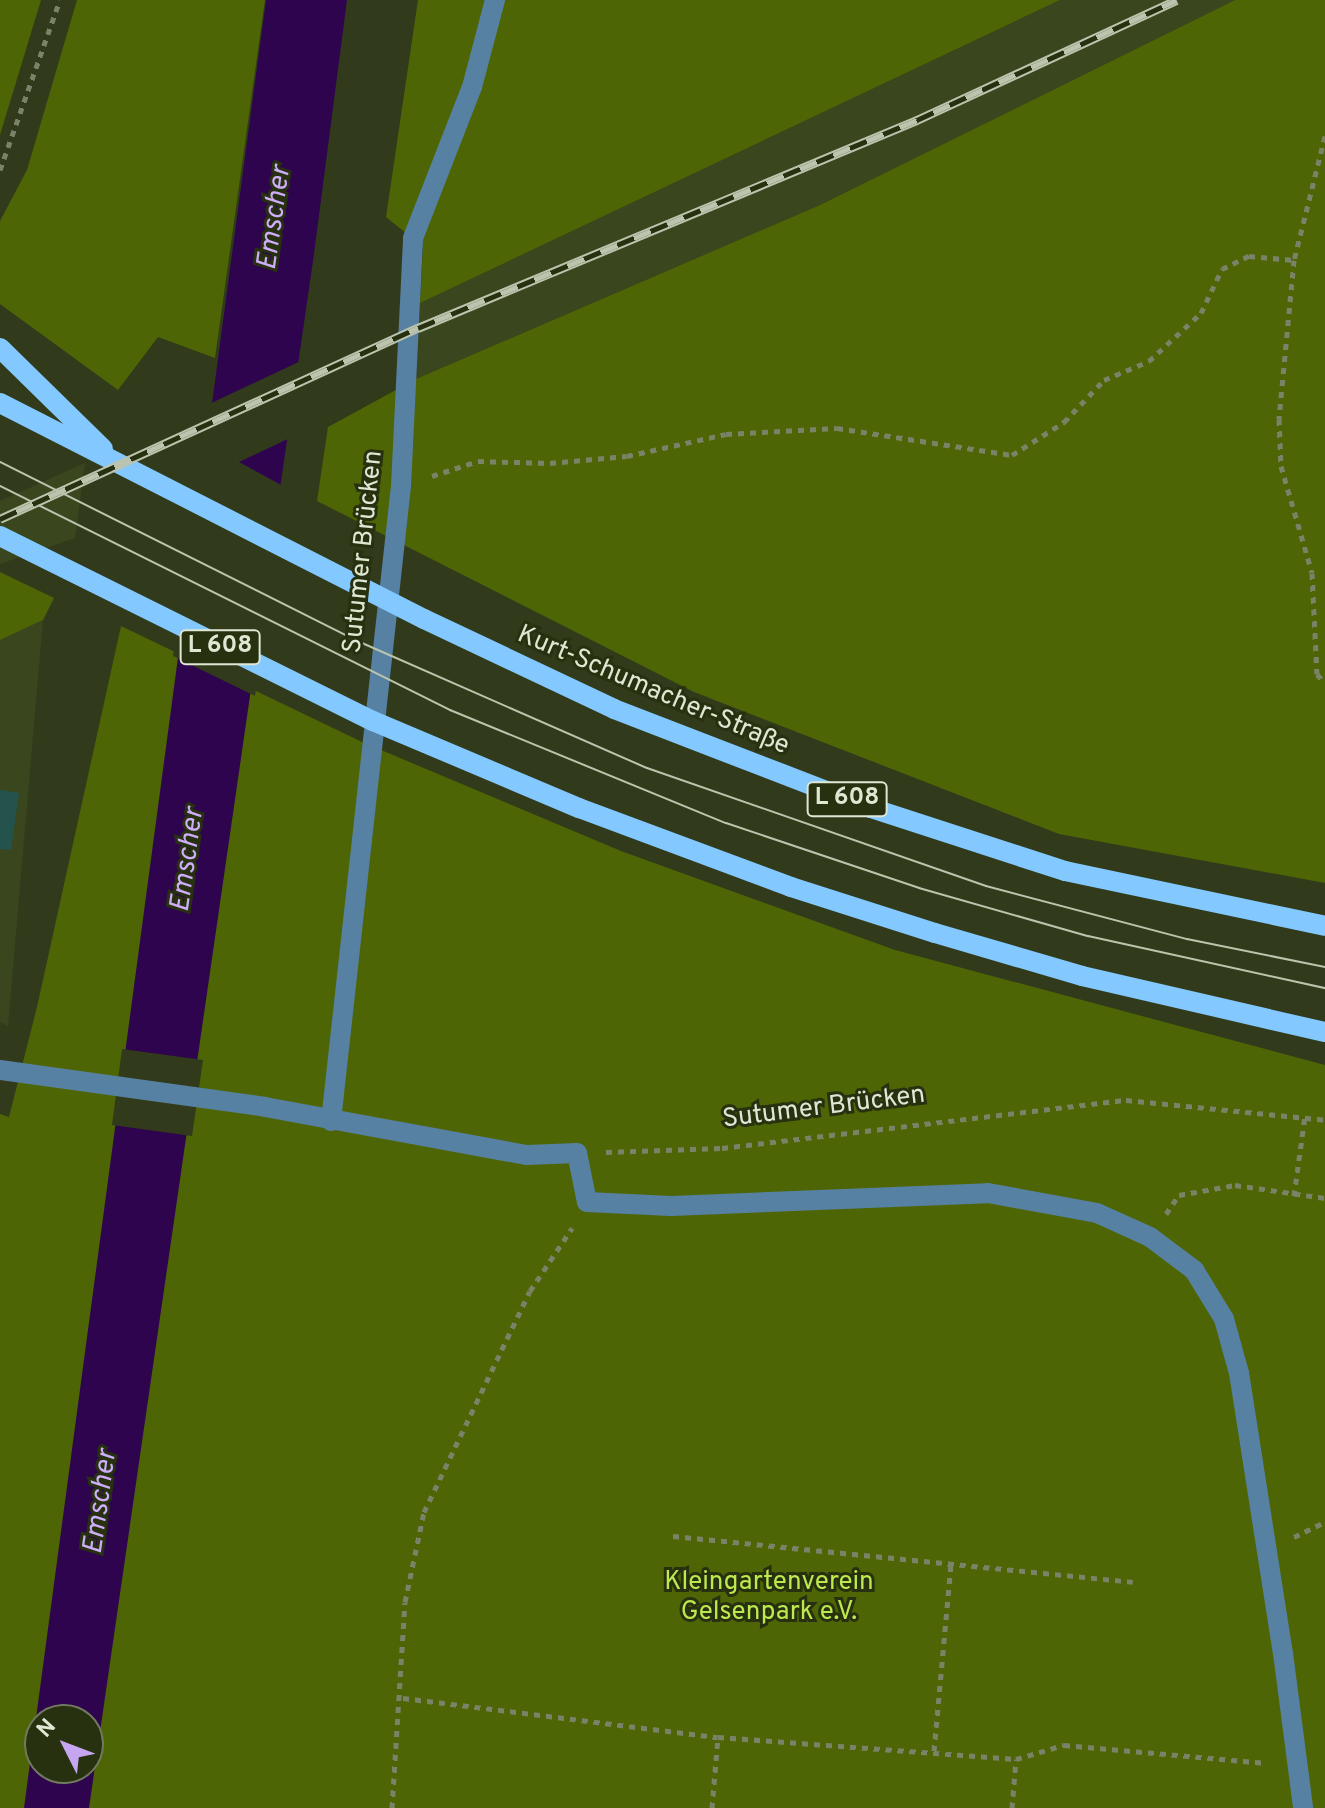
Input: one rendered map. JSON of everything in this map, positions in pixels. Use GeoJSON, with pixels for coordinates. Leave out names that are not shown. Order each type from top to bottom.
{"type":"FeatureCollection","features":[{"type":"Feature","properties":{"kind":"main road","name":"L 608"},"geometry":{"type":"LineString","coordinates":[[0,348],[120,465]]}},
{"type":"Feature","properties":{"kind":"main road","name":"Kurt-Schumacher-Straße"},"geometry":{"type":"LineString","coordinates":[[0,403],[462,637],[614,709],[871,808],[1065,871],[1325,926]]}},
{"type":"Feature","properties":{"kind":"main road","name":"L 608"},"geometry":{"type":"LineString","coordinates":[[0,536],[443,752],[791,887],[1082,976],[1325,1032]]}},
{"type":"Feature","properties":{"kind":"street","name":"Sutumer Brücken"},"geometry":{"type":"LineString","coordinates":[[331,1121],[401,486],[413,238],[472,87],[495,0]]}},
{"type":"Feature","properties":{"kind":"street"},"geometry":{"type":"LineString","coordinates":[[0,1070],[265,1107],[527,1155],[577,1153],[587,1202],[671,1206],[988,1193],[1097,1213],[1150,1237],[1194,1270],[1224,1319],[1239,1373],[1303,1808]]}},
{"type":"Feature","properties":{"kind":"path"},"geometry":{"type":"LineString","coordinates":[[0,170],[60,0]]}},
{"type":"Feature","properties":{"kind":"path"},"geometry":{"type":"LineString","coordinates":[[1325,136],[1294,260],[1280,405],[1281,466],[1312,573],[1317,674],[1325,683]]}},
{"type":"Feature","properties":{"kind":"path"},"geometry":{"type":"LineString","coordinates":[[401,486],[478,461],[550,463],[627,456],[726,434],[806,429],[837,428],[1012,455],[1064,422],[1104,380],[1149,361],[1201,313],[1222,269],[1249,256],[1294,260]]}},
{"type":"Feature","properties":{"kind":"path","name":"Sutumer Brücken"},"geometry":{"type":"LineString","coordinates":[[577,1153],[722,1148],[1126,1100],[1325,1120]]}},
{"type":"Feature","properties":{"kind":"path"},"geometry":{"type":"LineString","coordinates":[[1294,1196],[1305,1116]]}},
{"type":"Feature","properties":{"kind":"path"},"geometry":{"type":"LineString","coordinates":[[1150,1237],[1179,1195],[1235,1185],[1294,1196],[1325,1198]]}},
{"type":"Feature","properties":{"kind":"path"},"geometry":{"type":"LineString","coordinates":[[392,1808],[403,1698],[405,1602],[424,1512],[530,1291],[587,1202]]}},
{"type":"Feature","properties":{"kind":"path"},"geometry":{"type":"LineString","coordinates":[[673,1536],[1133,1582]]}},
{"type":"Feature","properties":{"kind":"path"},"geometry":{"type":"LineString","coordinates":[[934,1751],[951,1565]]}},
{"type":"Feature","properties":{"kind":"path"},"geometry":{"type":"LineString","coordinates":[[403,1698],[718,1737],[1016,1759],[1064,1745],[1281,1764],[1298,1758]]}},
{"type":"Feature","properties":{"kind":"path"},"geometry":{"type":"LineString","coordinates":[[712,1808],[718,1737]]}},
{"type":"Feature","properties":{"kind":"path"},"geometry":{"type":"LineString","coordinates":[[1012,1808],[1016,1759]]}},
{"type":"Feature","properties":{"kind":"shaded area"},"geometry":{"type":"Polygon","coordinates":[[[1060,0],[1235,0],[820,205],[416,379],[420,303],[1060,0]]]}},
{"type":"Feature","properties":{"kind":"shaded area"},"geometry":{"type":"Polygon","coordinates":[[[85,463],[75,538],[0,564],[0,501],[85,463]]]}},
{"type":"Feature","properties":{"kind":"shaded area"},"geometry":{"type":"Polygon","coordinates":[[[43,620],[8,1026],[0,1022],[0,640],[43,620]]]}},
{"type":"Feature","properties":{"kind":"green space"},"geometry":{"type":"Polygon","coordinates":[[[0,0],[41,0],[0,135],[0,0]]]}},
{"type":"Feature","properties":{"kind":"green space"},"geometry":{"type":"Polygon","coordinates":[[[77,0],[265,0],[215,358],[158,337],[118,390],[0,304],[0,221],[27,170],[77,0]]]}},
{"type":"Feature","properties":{"kind":"green space"},"geometry":{"type":"Polygon","coordinates":[[[418,0],[1060,0],[420,303],[423,247],[386,217],[418,0]]]}},
{"type":"Feature","properties":{"kind":"green space"},"geometry":{"type":"Polygon","coordinates":[[[1235,0],[1325,0],[1325,883],[1059,834],[694,692],[317,501],[328,427],[416,379],[820,205],[1235,0]]]}},
{"type":"Feature","properties":{"kind":"green space"},"geometry":{"type":"Polygon","coordinates":[[[0,572],[54,598],[43,620],[0,640],[0,572]]]}},
{"type":"Feature","properties":{"kind":"green space","name":"Kleingartenverein Gelsenpark e.V."},"geometry":{"type":"Polygon","coordinates":[[[121,626],[362,742],[621,851],[895,950],[1325,1065],[1325,1808],[0,1808],[0,1114],[9,1117],[37,1007],[121,626]]]}},
{"type":"Feature","properties":{"kind":"water","name":"Emscher"},"geometry":{"type":"Polygon","coordinates":[[[266,0],[347,0],[314,254],[104,1704],[38,1704],[266,0]]]}},
{"type":"Feature","properties":{"kind":"water"},"geometry":{"type":"Polygon","coordinates":[[[27,1784],[92,1784],[89,1808],[24,1808],[27,1784]]]}},
{"type":"Feature","properties":{"kind":"pier"},"geometry":{"type":"Polygon","coordinates":[[[303,360],[292,437],[239,462],[285,487],[255,696],[173,656],[205,406],[303,360]]]}},
{"type":"Feature","properties":{"kind":"pier"},"geometry":{"type":"Polygon","coordinates":[[[122,1049],[203,1060],[192,1136],[112,1125],[122,1049]]]}},
{"type":"Feature","properties":{"kind":"building"},"geometry":{"type":"Polygon","coordinates":[[[0,790],[19,793],[11,850],[0,849],[0,790]]]}},
{"type":"Feature","properties":{"kind":"tram line"},"geometry":{"type":"LineString","coordinates":[[0,462],[362,643],[647,768],[986,886],[1187,939],[1325,967]]}},
{"type":"Feature","properties":{"kind":"tram line"},"geometry":{"type":"LineString","coordinates":[[0,486],[450,710],[726,823],[919,888],[1088,936],[1325,988]]}},
{"type":"Feature","properties":{"kind":"railway"},"geometry":{"type":"LineString","coordinates":[[0,519],[418,328],[917,120],[1177,0]]}}]}
